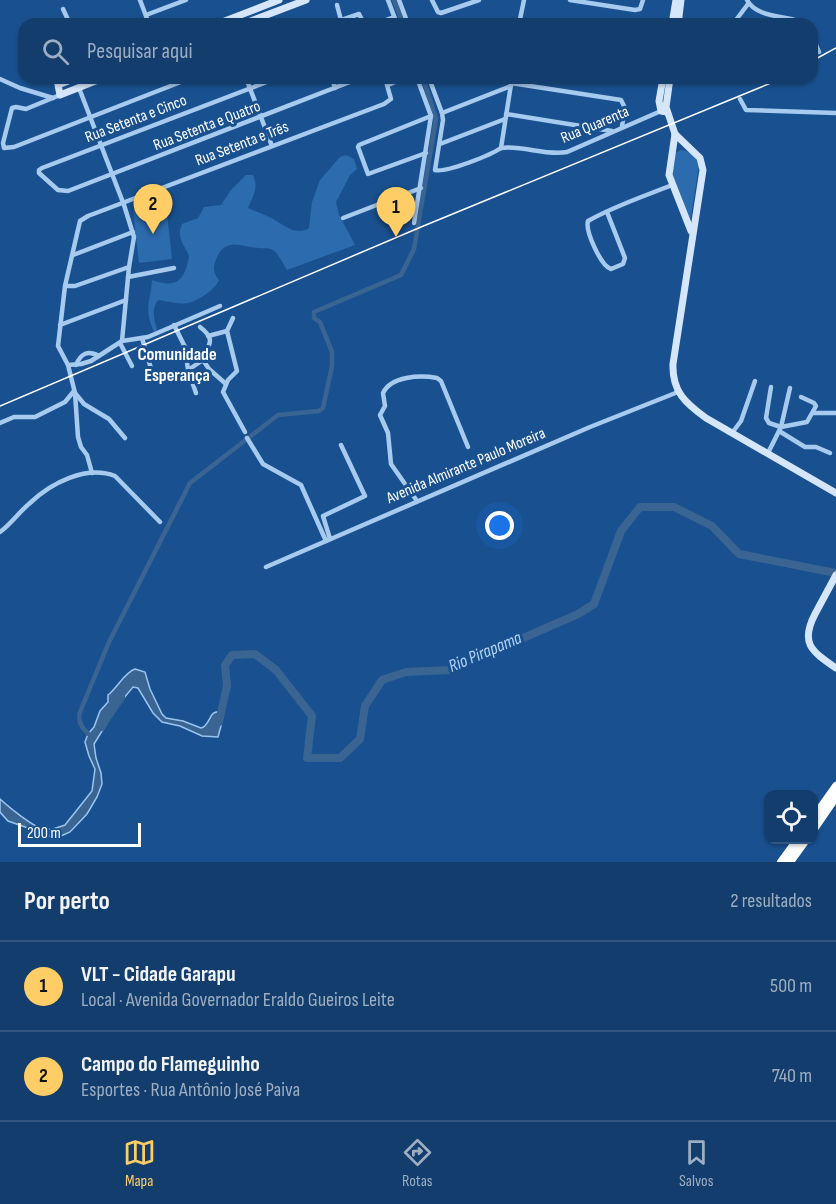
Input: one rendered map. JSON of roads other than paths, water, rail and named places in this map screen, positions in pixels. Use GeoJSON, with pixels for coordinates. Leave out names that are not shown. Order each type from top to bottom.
{"type":"FeatureCollection","features":[{"type":"Feature","properties":{"kind":"highway"},"geometry":{"type":"LineString","coordinates":[[818,810],[836,786]]}},
{"type":"Feature","properties":{"kind":"highway"},"geometry":{"type":"LineString","coordinates":[[818,822],[836,798]]}},
{"type":"Feature","properties":{"kind":"highway"},"geometry":{"type":"LineString","coordinates":[[781,862],[794,844]]}},
{"type":"Feature","properties":{"kind":"highway"},"geometry":{"type":"LineString","coordinates":[[790,862],[803,844]]}},
{"type":"Feature","properties":{"kind":"main road"},"geometry":{"type":"LineString","coordinates":[[232,18],[278,0]]}},
{"type":"Feature","properties":{"kind":"main road"},"geometry":{"type":"LineString","coordinates":[[259,18],[306,0]]}},
{"type":"Feature","properties":{"kind":"main road"},"geometry":{"type":"LineString","coordinates":[[675,0],[676,18]]}},
{"type":"Feature","properties":{"kind":"main road"},"geometry":{"type":"LineString","coordinates":[[61,84],[58,85],[57,96],[89,84]]}},
{"type":"Feature","properties":{"kind":"main road"},"geometry":{"type":"LineString","coordinates":[[662,84],[659,101],[675,134],[700,158],[703,170],[673,364],[673,379],[678,392],[694,410],[836,493]]}},
{"type":"Feature","properties":{"kind":"main road"},"geometry":{"type":"LineString","coordinates":[[664,111],[669,84]]}},
{"type":"Feature","properties":{"kind":"main road"},"geometry":{"type":"LineString","coordinates":[[675,134],[669,175],[692,233]]}},
{"type":"Feature","properties":{"kind":"main road"},"geometry":{"type":"LineString","coordinates":[[672,152],[689,148]]}},
{"type":"Feature","properties":{"kind":"main road"},"geometry":{"type":"LineString","coordinates":[[836,575],[808,627],[807,636],[809,643],[819,656],[836,668]]}},
{"type":"Feature","properties":{"kind":"main road"},"geometry":{"type":"LineString","coordinates":[[818,809],[836,780]]}},
{"type":"Feature","properties":{"kind":"street"},"geometry":{"type":"LineString","coordinates":[[140,0],[147,18]]}},
{"type":"Feature","properties":{"kind":"street"},"geometry":{"type":"LineString","coordinates":[[146,15],[186,0]]}},
{"type":"Feature","properties":{"kind":"street"},"geometry":{"type":"LineString","coordinates":[[388,0],[394,17]]}},
{"type":"Feature","properties":{"kind":"street"},"geometry":{"type":"LineString","coordinates":[[399,0],[406,18]]}},
{"type":"Feature","properties":{"kind":"street"},"geometry":{"type":"LineString","coordinates":[[432,0],[438,12],[444,13],[479,0]]}},
{"type":"Feature","properties":{"kind":"street"},"geometry":{"type":"LineString","coordinates":[[520,18],[524,0]]}},
{"type":"Feature","properties":{"kind":"street"},"geometry":{"type":"LineString","coordinates":[[570,0],[635,10],[640,9],[643,0]]}},
{"type":"Feature","properties":{"kind":"street"},"geometry":{"type":"LineString","coordinates":[[737,18],[747,2],[759,11],[786,18]]}},
{"type":"Feature","properties":{"kind":"street"},"geometry":{"type":"LineString","coordinates":[[337,4],[340,18]]}},
{"type":"Feature","properties":{"kind":"street"},"geometry":{"type":"LineString","coordinates":[[63,9],[67,18]]}},
{"type":"Feature","properties":{"kind":"street"},"geometry":{"type":"LineString","coordinates":[[349,18],[360,15],[361,18]]}},
{"type":"Feature","properties":{"kind":"street"},"geometry":{"type":"LineString","coordinates":[[0,79],[20,88],[57,96]]}},
{"type":"Feature","properties":{"kind":"street"},"geometry":{"type":"LineString","coordinates":[[57,96],[26,109],[16,107],[11,111],[3,143],[4,148],[14,147],[176,84]]}},
{"type":"Feature","properties":{"kind":"street"},"geometry":{"type":"LineString","coordinates":[[248,84],[272,146]]}},
{"type":"Feature","properties":{"kind":"street","name":"Rua Setenta e Cinco"},"geometry":{"type":"LineString","coordinates":[[60,192],[38,171],[261,84]]}},
{"type":"Feature","properties":{"kind":"street"},"geometry":{"type":"LineString","coordinates":[[334,84],[335,88]]}},
{"type":"Feature","properties":{"kind":"street","name":"Rua Setenta e Quatro"},"geometry":{"type":"LineString","coordinates":[[60,192],[113,175],[345,84]]}},
{"type":"Feature","properties":{"kind":"street"},"geometry":{"type":"LineString","coordinates":[[414,223],[431,116],[419,84]]}},
{"type":"Feature","properties":{"kind":"street"},"geometry":{"type":"LineString","coordinates":[[431,84],[442,112],[440,144],[435,166],[437,172],[501,148],[511,84]]}},
{"type":"Feature","properties":{"kind":"street"},"geometry":{"type":"LineString","coordinates":[[442,112],[509,84]]}},
{"type":"Feature","properties":{"kind":"street"},"geometry":{"type":"LineString","coordinates":[[517,84],[621,100],[625,108],[622,126]]}},
{"type":"Feature","properties":{"kind":"street","name":"Rua Setenta e Três"},"geometry":{"type":"LineString","coordinates":[[73,255],[81,221],[123,202],[384,104],[391,99],[388,85]]}},
{"type":"Feature","properties":{"kind":"street"},"geometry":{"type":"LineString","coordinates":[[79,88],[134,232],[121,342],[132,366]]}},
{"type":"Feature","properties":{"kind":"street"},"geometry":{"type":"LineString","coordinates":[[740,99],[746,110],[836,113]]}},
{"type":"Feature","properties":{"kind":"street","name":"Rua Quarenta"},"geometry":{"type":"LineString","coordinates":[[501,148],[513,147],[563,153],[612,130],[664,111]]}},
{"type":"Feature","properties":{"kind":"street"},"geometry":{"type":"LineString","coordinates":[[426,153],[368,174],[358,147],[431,116]]}},
{"type":"Feature","properties":{"kind":"street"},"geometry":{"type":"LineString","coordinates":[[440,144],[506,117],[612,130]]}},
{"type":"Feature","properties":{"kind":"street"},"geometry":{"type":"LineString","coordinates":[[607,212],[625,258],[623,264],[611,269],[603,265],[586,226],[588,221],[607,212],[672,185]]}},
{"type":"Feature","properties":{"kind":"street"},"geometry":{"type":"LineString","coordinates":[[343,218],[421,188]]}},
{"type":"Feature","properties":{"kind":"street"},"geometry":{"type":"LineString","coordinates":[[92,473],[89,460],[78,437],[74,392],[69,368],[58,346],[65,286],[73,255],[134,232]]}},
{"type":"Feature","properties":{"kind":"street"},"geometry":{"type":"LineString","coordinates":[[65,286],[82,284],[129,267]]}},
{"type":"Feature","properties":{"kind":"street"},"geometry":{"type":"LineString","coordinates":[[128,277],[174,268]]}},
{"type":"Feature","properties":{"kind":"street"},"geometry":{"type":"LineString","coordinates":[[60,325],[126,300]]}},
{"type":"Feature","properties":{"kind":"street"},"geometry":{"type":"LineString","coordinates":[[69,368],[91,361],[121,342],[142,338],[220,306]]}},
{"type":"Feature","properties":{"kind":"street"},"geometry":{"type":"LineString","coordinates":[[234,318],[227,331],[237,371],[226,384],[224,395],[263,464],[301,485],[328,540]]}},
{"type":"Feature","properties":{"kind":"street"},"geometry":{"type":"LineString","coordinates":[[174,325],[186,351],[188,370],[196,393]]}},
{"type":"Feature","properties":{"kind":"street"},"geometry":{"type":"LineString","coordinates":[[188,370],[203,360],[210,345],[208,336],[200,327]]}},
{"type":"Feature","properties":{"kind":"street"},"geometry":{"type":"LineString","coordinates":[[208,336],[227,331]]}},
{"type":"Feature","properties":{"kind":"street"},"geometry":{"type":"LineString","coordinates":[[142,338],[152,372]]}},
{"type":"Feature","properties":{"kind":"street"},"geometry":{"type":"LineString","coordinates":[[76,365],[82,355],[87,352],[93,352],[99,356]]}},
{"type":"Feature","properties":{"kind":"street"},"geometry":{"type":"LineString","coordinates":[[203,360],[209,369],[226,384]]}},
{"type":"Feature","properties":{"kind":"street"},"geometry":{"type":"LineString","coordinates":[[417,501],[394,471],[389,457],[388,433],[380,415],[385,406],[383,393],[388,386],[401,379],[437,378],[441,381],[468,447]]}},
{"type":"Feature","properties":{"kind":"street"},"geometry":{"type":"LineString","coordinates":[[732,433],[741,421],[754,381]]}},
{"type":"Feature","properties":{"kind":"street"},"geometry":{"type":"LineString","coordinates":[[771,387],[766,421],[805,447],[816,447],[830,453]]}},
{"type":"Feature","properties":{"kind":"street"},"geometry":{"type":"LineString","coordinates":[[768,453],[780,429],[790,387]]}},
{"type":"Feature","properties":{"kind":"street"},"geometry":{"type":"LineString","coordinates":[[0,423],[14,417],[35,417],[65,402],[74,392]]}},
{"type":"Feature","properties":{"kind":"street"},"geometry":{"type":"LineString","coordinates":[[74,392],[84,404],[109,419],[125,438]]}},
{"type":"Feature","properties":{"kind":"street","name":"Avenida Almirante Paulo Moreira"},"geometry":{"type":"LineString","coordinates":[[266,567],[590,427],[678,392]]}},
{"type":"Feature","properties":{"kind":"street"},"geometry":{"type":"LineString","coordinates":[[780,429],[804,423],[813,413],[816,404],[801,397]]}},
{"type":"Feature","properties":{"kind":"street"},"geometry":{"type":"LineString","coordinates":[[813,413],[836,413]]}},
{"type":"Feature","properties":{"kind":"street"},"geometry":{"type":"LineString","coordinates":[[328,540],[323,516],[365,496],[341,445]]}},
{"type":"Feature","properties":{"kind":"street"},"geometry":{"type":"LineString","coordinates":[[0,532],[33,500],[55,485],[74,476],[92,473],[107,473],[115,476],[160,522]]}},
{"type":"Feature","properties":{"kind":"waterway"},"geometry":{"type":"LineString","coordinates":[[394,0],[401,18]]}},
{"type":"Feature","properties":{"kind":"waterway"},"geometry":{"type":"LineString","coordinates":[[92,737],[80,723],[80,712],[109,642],[190,483],[278,415],[319,411],[323,408],[332,366],[332,352],[320,322],[314,318],[314,312],[401,275],[414,249],[436,119],[425,84]]}},
{"type":"Feature","properties":{"kind":"waterway","name":"Rio Pirapama"},"geometry":{"type":"LineString","coordinates":[[219,722],[227,686],[225,665],[232,655],[255,654],[276,670],[312,716],[307,758],[340,758],[360,739],[365,706],[382,680],[406,672],[450,670],[578,614],[594,604],[621,531],[640,507],[674,507],[712,526],[739,554],[836,573]]}},
{"type":"Feature","properties":{"kind":"waterway","name":"Rio Pirapama"},"geometry":{"type":"LineString","coordinates":[[101,727],[121,697]]}},
{"type":"Feature","properties":{"kind":"tram line"},"geometry":{"type":"LineString","coordinates":[[818,58],[836,48]]}},
{"type":"Feature","properties":{"kind":"tram line"},"geometry":{"type":"LineString","coordinates":[[0,406],[421,227],[768,84]]}},
{"type":"Feature","properties":{"kind":"place","name":"Campo do Flameguinho"},"geometry":{"type":"Point","coordinates":[153,234]}},
{"type":"Feature","properties":{"kind":"place","name":"VLT - Cidade Garapu"},"geometry":{"type":"Point","coordinates":[396,237]}},
{"type":"Feature","properties":{"kind":"district","name":"Comunidade Esperança"},"geometry":{"type":"Point","coordinates":[177,364]}}]}
